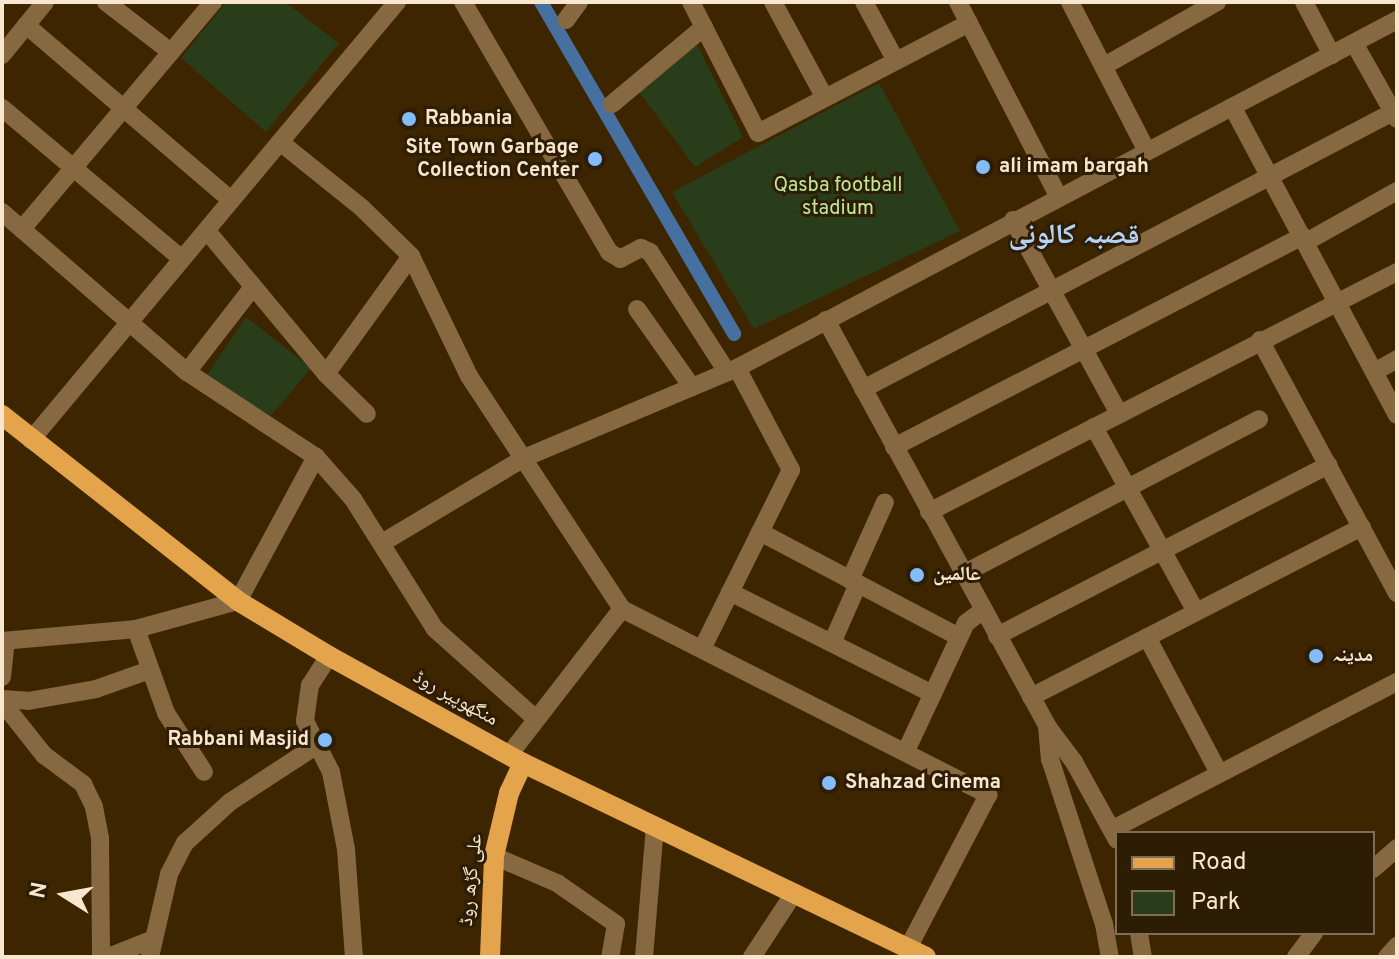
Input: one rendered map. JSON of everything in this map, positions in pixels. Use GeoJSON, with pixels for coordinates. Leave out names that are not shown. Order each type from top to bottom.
{"type":"FeatureCollection","features":[{"type":"Feature","properties":{"kind":"main road","name":"منگھوپیر روڈ"},"geometry":{"type":"LineString","coordinates":[[2,415],[238,601],[329,656],[516,759],[917,953]]}},
{"type":"Feature","properties":{"kind":"main road","name":"علی گڑھ روڈ"},"geometry":{"type":"LineString","coordinates":[[490,957],[494,856],[516,759]]}},
{"type":"Feature","properties":{"kind":"street"},"geometry":{"type":"LineString","coordinates":[[2,55],[45,2]]}},
{"type":"Feature","properties":{"kind":"street"},"geometry":{"type":"LineString","coordinates":[[106,2],[171,52]]}},
{"type":"Feature","properties":{"kind":"street"},"geometry":{"type":"LineString","coordinates":[[22,229],[213,2]]}},
{"type":"Feature","properties":{"kind":"street"},"geometry":{"type":"LineString","coordinates":[[31,440],[397,2]]}},
{"type":"Feature","properties":{"kind":"street"},"geometry":{"type":"LineString","coordinates":[[463,2],[609,252],[620,259],[641,248],[650,252],[732,370],[791,470],[703,647]]}},
{"type":"Feature","properties":{"kind":"street"},"geometry":{"type":"LineString","coordinates":[[566,20],[579,2]]}},
{"type":"Feature","properties":{"kind":"street"},"geometry":{"type":"LineString","coordinates":[[691,2],[758,133],[969,23]]}},
{"type":"Feature","properties":{"kind":"street"},"geometry":{"type":"LineString","coordinates":[[773,2],[825,98]]}},
{"type":"Feature","properties":{"kind":"street"},"geometry":{"type":"LineString","coordinates":[[864,2],[896,61]]}},
{"type":"Feature","properties":{"kind":"street"},"geometry":{"type":"LineString","coordinates":[[958,2],[1058,196]]}},
{"type":"Feature","properties":{"kind":"street"},"geometry":{"type":"LineString","coordinates":[[1070,2],[1147,151]]}},
{"type":"Feature","properties":{"kind":"street"},"geometry":{"type":"LineString","coordinates":[[1104,66],[1217,2]]}},
{"type":"Feature","properties":{"kind":"street"},"geometry":{"type":"LineString","coordinates":[[1304,2],[1332,55]]}},
{"type":"Feature","properties":{"kind":"street"},"geometry":{"type":"LineString","coordinates":[[382,543],[524,458],[732,370],[1397,20]]}},
{"type":"Feature","properties":{"kind":"street"},"geometry":{"type":"LineString","coordinates":[[26,25],[231,200]]}},
{"type":"Feature","properties":{"kind":"street"},"geometry":{"type":"LineString","coordinates":[[612,104],[704,27]]}},
{"type":"Feature","properties":{"kind":"street"},"geometry":{"type":"LineString","coordinates":[[863,389],[1396,114],[1354,43]]}},
{"type":"Feature","properties":{"kind":"street"},"geometry":{"type":"LineString","coordinates":[[2,108],[182,259]]}},
{"type":"Feature","properties":{"kind":"street"},"geometry":{"type":"LineString","coordinates":[[1233,108],[1397,415]]}},
{"type":"Feature","properties":{"kind":"street"},"geometry":{"type":"LineString","coordinates":[[280,142],[362,208],[411,256],[469,376],[622,609],[703,647],[988,795],[917,953]]}},
{"type":"Feature","properties":{"kind":"street"},"geometry":{"type":"LineString","coordinates":[[894,447],[1397,191]]}},
{"type":"Feature","properties":{"kind":"street"},"geometry":{"type":"LineString","coordinates":[[2,212],[187,372],[316,457],[382,543],[435,629],[535,718]]}},
{"type":"Feature","properties":{"kind":"street"},"geometry":{"type":"LineString","coordinates":[[1013,220],[1119,414]]}},
{"type":"Feature","properties":{"kind":"street"},"geometry":{"type":"LineString","coordinates":[[207,231],[326,374],[367,414]]}},
{"type":"Feature","properties":{"kind":"street"},"geometry":{"type":"LineString","coordinates":[[326,374],[411,256]]}},
{"type":"Feature","properties":{"kind":"street"},"geometry":{"type":"LineString","coordinates":[[929,512],[1397,272]]}},
{"type":"Feature","properties":{"kind":"street"},"geometry":{"type":"LineString","coordinates":[[187,372],[253,287]]}},
{"type":"Feature","properties":{"kind":"street"},"geometry":{"type":"LineString","coordinates":[[637,309],[692,387]]}},
{"type":"Feature","properties":{"kind":"street"},"geometry":{"type":"LineString","coordinates":[[826,320],[1047,726],[1115,834]]}},
{"type":"Feature","properties":{"kind":"street"},"geometry":{"type":"LineString","coordinates":[[1260,340],[1397,593]]}},
{"type":"Feature","properties":{"kind":"street"},"geometry":{"type":"LineString","coordinates":[[1374,372],[1397,359]]}},
{"type":"Feature","properties":{"kind":"street"},"geometry":{"type":"LineString","coordinates":[[963,574],[1259,419]]}},
{"type":"Feature","properties":{"kind":"street"},"geometry":{"type":"LineString","coordinates":[[1094,427],[1196,612]]}},
{"type":"Feature","properties":{"kind":"street"},"geometry":{"type":"LineString","coordinates":[[2,677],[4,641],[136,629],[238,601],[316,457]]}},
{"type":"Feature","properties":{"kind":"street"},"geometry":{"type":"LineString","coordinates":[[997,636],[1329,465]]}},
{"type":"Feature","properties":{"kind":"street"},"geometry":{"type":"LineString","coordinates":[[832,643],[885,502]]}},
{"type":"Feature","properties":{"kind":"street"},"geometry":{"type":"LineString","coordinates":[[1031,697],[1362,527]]}},
{"type":"Feature","properties":{"kind":"street"},"geometry":{"type":"LineString","coordinates":[[760,532],[959,637]]}},
{"type":"Feature","properties":{"kind":"street"},"geometry":{"type":"LineString","coordinates":[[730,592],[933,694]]}},
{"type":"Feature","properties":{"kind":"street"},"geometry":{"type":"LineString","coordinates":[[516,759],[535,718],[622,609]]}},
{"type":"Feature","properties":{"kind":"street"},"geometry":{"type":"LineString","coordinates":[[906,751],[966,623],[983,610]]}},
{"type":"Feature","properties":{"kind":"street"},"geometry":{"type":"LineString","coordinates":[[136,629],[147,671],[166,713],[204,772]]}},
{"type":"Feature","properties":{"kind":"street"},"geometry":{"type":"LineString","coordinates":[[1147,637],[1219,773]]}},
{"type":"Feature","properties":{"kind":"street"},"geometry":{"type":"LineString","coordinates":[[329,656],[310,685],[305,721],[331,772],[346,849],[354,957]]}},
{"type":"Feature","properties":{"kind":"street"},"geometry":{"type":"LineString","coordinates":[[2,700],[28,701],[96,689],[147,671]]}},
{"type":"Feature","properties":{"kind":"street"},"geometry":{"type":"LineString","coordinates":[[1120,831],[1219,773],[1397,682]]}},
{"type":"Feature","properties":{"kind":"street"},"geometry":{"type":"LineString","coordinates":[[2,700],[44,755],[83,784],[94,807],[101,957]]}},
{"type":"Feature","properties":{"kind":"street"},"geometry":{"type":"LineString","coordinates":[[1047,726],[1050,759],[1104,924],[1110,957]]}},
{"type":"Feature","properties":{"kind":"street"},"geometry":{"type":"LineString","coordinates":[[108,957],[150,948],[169,874],[185,843],[230,802],[317,745]]}},
{"type":"Feature","properties":{"kind":"street"},"geometry":{"type":"LineString","coordinates":[[644,957],[655,827]]}},
{"type":"Feature","properties":{"kind":"street"},"geometry":{"type":"LineString","coordinates":[[1375,867],[1397,848]]}},
{"type":"Feature","properties":{"kind":"street"},"geometry":{"type":"LineString","coordinates":[[494,856],[557,883],[616,924],[647,926]]}},
{"type":"Feature","properties":{"kind":"street"},"geometry":{"type":"LineString","coordinates":[[752,957],[794,893]]}},
{"type":"Feature","properties":{"kind":"street"},"geometry":{"type":"LineString","coordinates":[[610,957],[616,924]]}},
{"type":"Feature","properties":{"kind":"street"},"geometry":{"type":"LineString","coordinates":[[1139,935],[1143,957]]}},
{"type":"Feature","properties":{"kind":"street"},"geometry":{"type":"LineString","coordinates":[[1296,957],[1312,935]]}},
{"type":"Feature","properties":{"kind":"street"},"geometry":{"type":"LineString","coordinates":[[1387,957],[1397,946]]}},
{"type":"Feature","properties":{"kind":"green space"},"geometry":{"type":"Polygon","coordinates":[[[226,2],[285,2],[339,43],[266,132],[181,58],[226,2]]]}},
{"type":"Feature","properties":{"kind":"green space"},"geometry":{"type":"Polygon","coordinates":[[[691,32],[743,137],[695,167],[634,85],[691,32]]]}},
{"type":"Feature","properties":{"kind":"green space","name":"Qasba football stadium"},"geometry":{"type":"Polygon","coordinates":[[[879,83],[960,231],[754,329],[672,192],[879,83]]]}},
{"type":"Feature","properties":{"kind":"green space"},"geometry":{"type":"Polygon","coordinates":[[[246,317],[311,368],[271,416],[205,378],[246,317]]]}},
{"type":"Feature","properties":{"kind":"waterway"},"geometry":{"type":"LineString","coordinates":[[541,2],[734,334]]}},
{"type":"Feature","properties":{"kind":"place","name":"Rabbania"},"geometry":{"type":"Point","coordinates":[409,119]}},
{"type":"Feature","properties":{"kind":"place","name":"Site Town Garbage Collection Center"},"geometry":{"type":"Point","coordinates":[595,159]}},
{"type":"Feature","properties":{"kind":"place","name":"ali imam bargah"},"geometry":{"type":"Point","coordinates":[983,167]}},
{"type":"Feature","properties":{"kind":"place","name":"عالمین"},"geometry":{"type":"Point","coordinates":[917,575]}},
{"type":"Feature","properties":{"kind":"place","name":"مدینہ"},"geometry":{"type":"Point","coordinates":[1316,656]}},
{"type":"Feature","properties":{"kind":"place","name":"Rabbani Masjid"},"geometry":{"type":"Point","coordinates":[325,740]}},
{"type":"Feature","properties":{"kind":"place","name":"Shahzad Cinema"},"geometry":{"type":"Point","coordinates":[829,783]}},
{"type":"Feature","properties":{"kind":"district","name":"قصبہ کالونی"},"geometry":{"type":"Point","coordinates":[1074,236]}}]}
